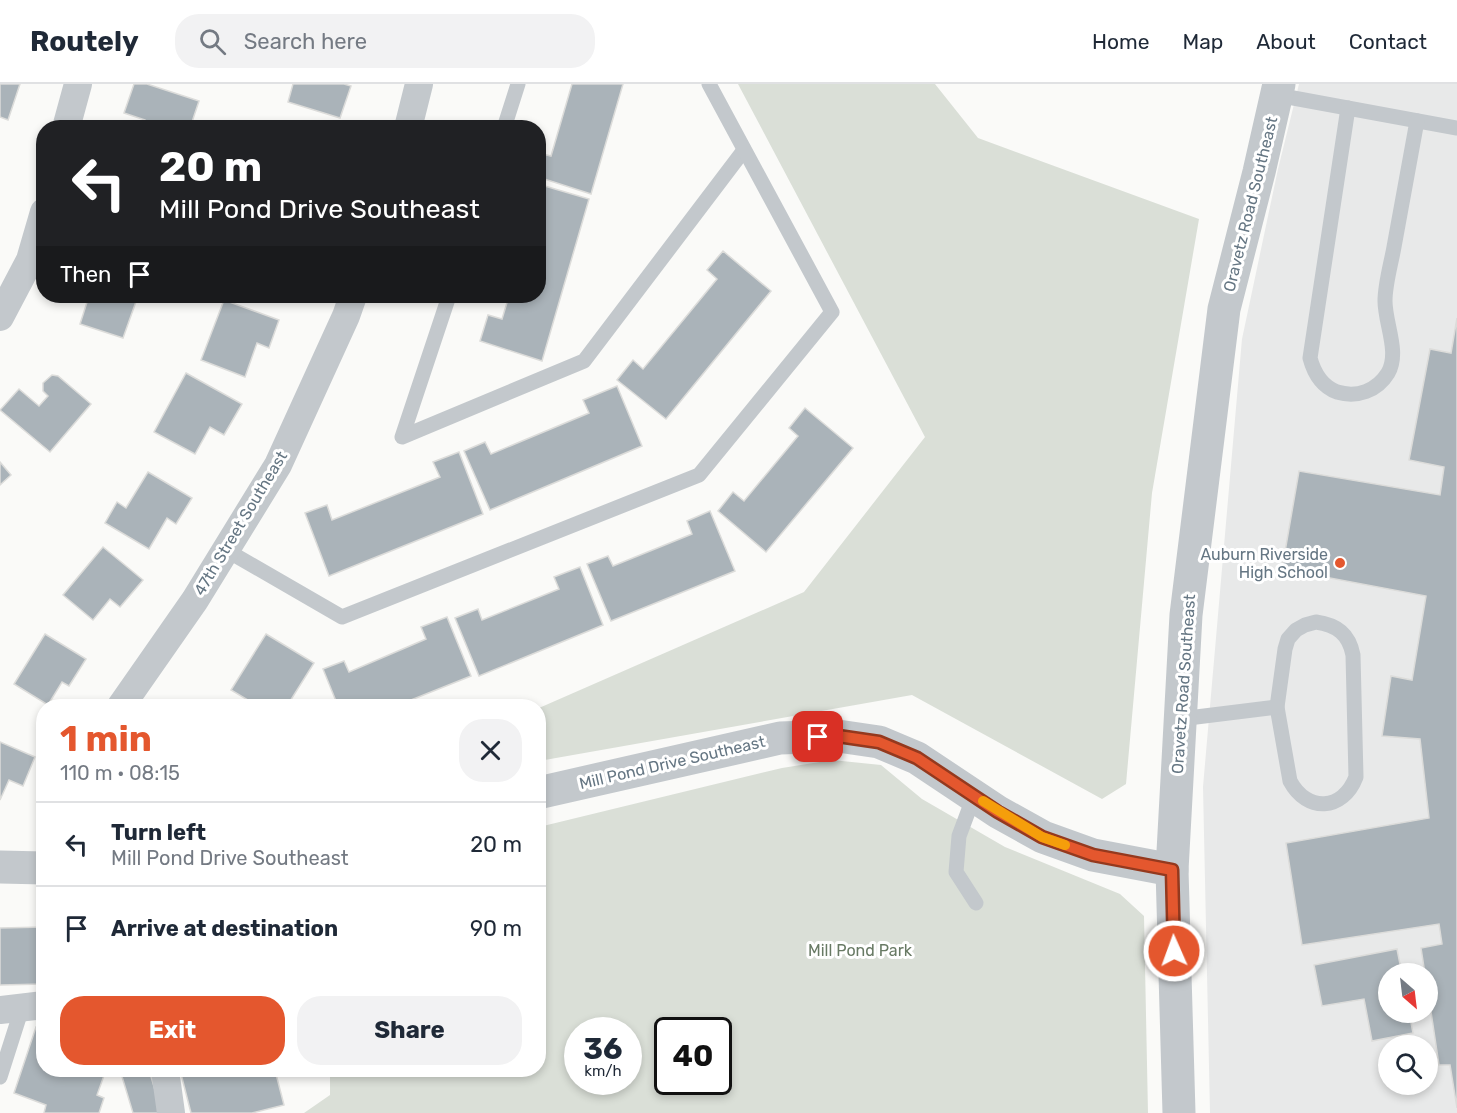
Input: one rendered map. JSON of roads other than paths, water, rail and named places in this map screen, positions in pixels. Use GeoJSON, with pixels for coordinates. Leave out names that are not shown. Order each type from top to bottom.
{"type":"FeatureCollection","features":[{"type":"Feature","properties":{"kind":"street"},"geometry":{"type":"LineString","coordinates":[[68,120],[78,84]]}},
{"type":"Feature","properties":{"kind":"street"},"geometry":{"type":"LineString","coordinates":[[410,120],[419,84]]}},
{"type":"Feature","properties":{"kind":"street","name":"Oravetz Road Southeast"},"geometry":{"type":"LineString","coordinates":[[1179,1113],[1172,870],[1186,615],[1224,309],[1278,89]]}},
{"type":"Feature","properties":{"kind":"street"},"geometry":{"type":"LineString","coordinates":[[0,317],[30,260],[36,239]]}},
{"type":"Feature","properties":{"kind":"street","name":"47th Street Southeast"},"geometry":{"type":"LineString","coordinates":[[127,699],[195,600],[278,465],[351,303]]}},
{"type":"Feature","properties":{"kind":"street","name":"Mill Pond Drive Southeast"},"geometry":{"type":"LineString","coordinates":[[546,791],[780,738],[838,736],[879,742],[917,758],[998,812],[1042,837],[1093,855],[1172,870]]}},
{"type":"Feature","properties":{"kind":"street"},"geometry":{"type":"LineString","coordinates":[[0,867],[36,868]]}},
{"type":"Feature","properties":{"kind":"street"},"geometry":{"type":"LineString","coordinates":[[166,1077],[171,1113]]}},
{"type":"Feature","properties":{"kind":"lane"},"geometry":{"type":"LineString","coordinates":[[507,120],[518,84]]}},
{"type":"Feature","properties":{"kind":"lane"},"geometry":{"type":"LineString","coordinates":[[225,550],[342,617],[699,475],[832,312],[709,84]]}},
{"type":"Feature","properties":{"kind":"lane"},"geometry":{"type":"LineString","coordinates":[[1278,89],[1348,108],[1457,128]]}},
{"type":"Feature","properties":{"kind":"lane"},"geometry":{"type":"LineString","coordinates":[[1348,108],[1310,358],[1313,371],[1321,382],[1332,390],[1344,394],[1358,394],[1370,390],[1381,382],[1389,371],[1393,359],[1385,300],[1417,121]]}},
{"type":"Feature","properties":{"kind":"lane"},"geometry":{"type":"LineString","coordinates":[[447,303],[402,437],[584,361],[744,150]]}},
{"type":"Feature","properties":{"kind":"lane"},"geometry":{"type":"LineString","coordinates":[[1316,622],[1327,623],[1346,635],[1353,656],[1356,777],[1345,796],[1335,802],[1313,803],[1295,791],[1290,781],[1277,707],[1285,649],[1288,639],[1296,630],[1316,622]]}},
{"type":"Feature","properties":{"kind":"lane"},"geometry":{"type":"LineString","coordinates":[[1180,719],[1277,707]]}},
{"type":"Feature","properties":{"kind":"lane"},"geometry":{"type":"LineString","coordinates":[[974,796],[959,836],[956,872],[976,903]]}},
{"type":"Feature","properties":{"kind":"lane"},"geometry":{"type":"LineString","coordinates":[[0,1077],[22,1008]]}},
{"type":"Feature","properties":{"kind":"place","name":"Auburn Riverside High School"},"geometry":{"type":"Point","coordinates":[1340,563]}},
{"type":"Feature","properties":{"kind":"park label","name":"Mill Pond Park"},"geometry":{"type":"Point","coordinates":[860,950]}}]}
